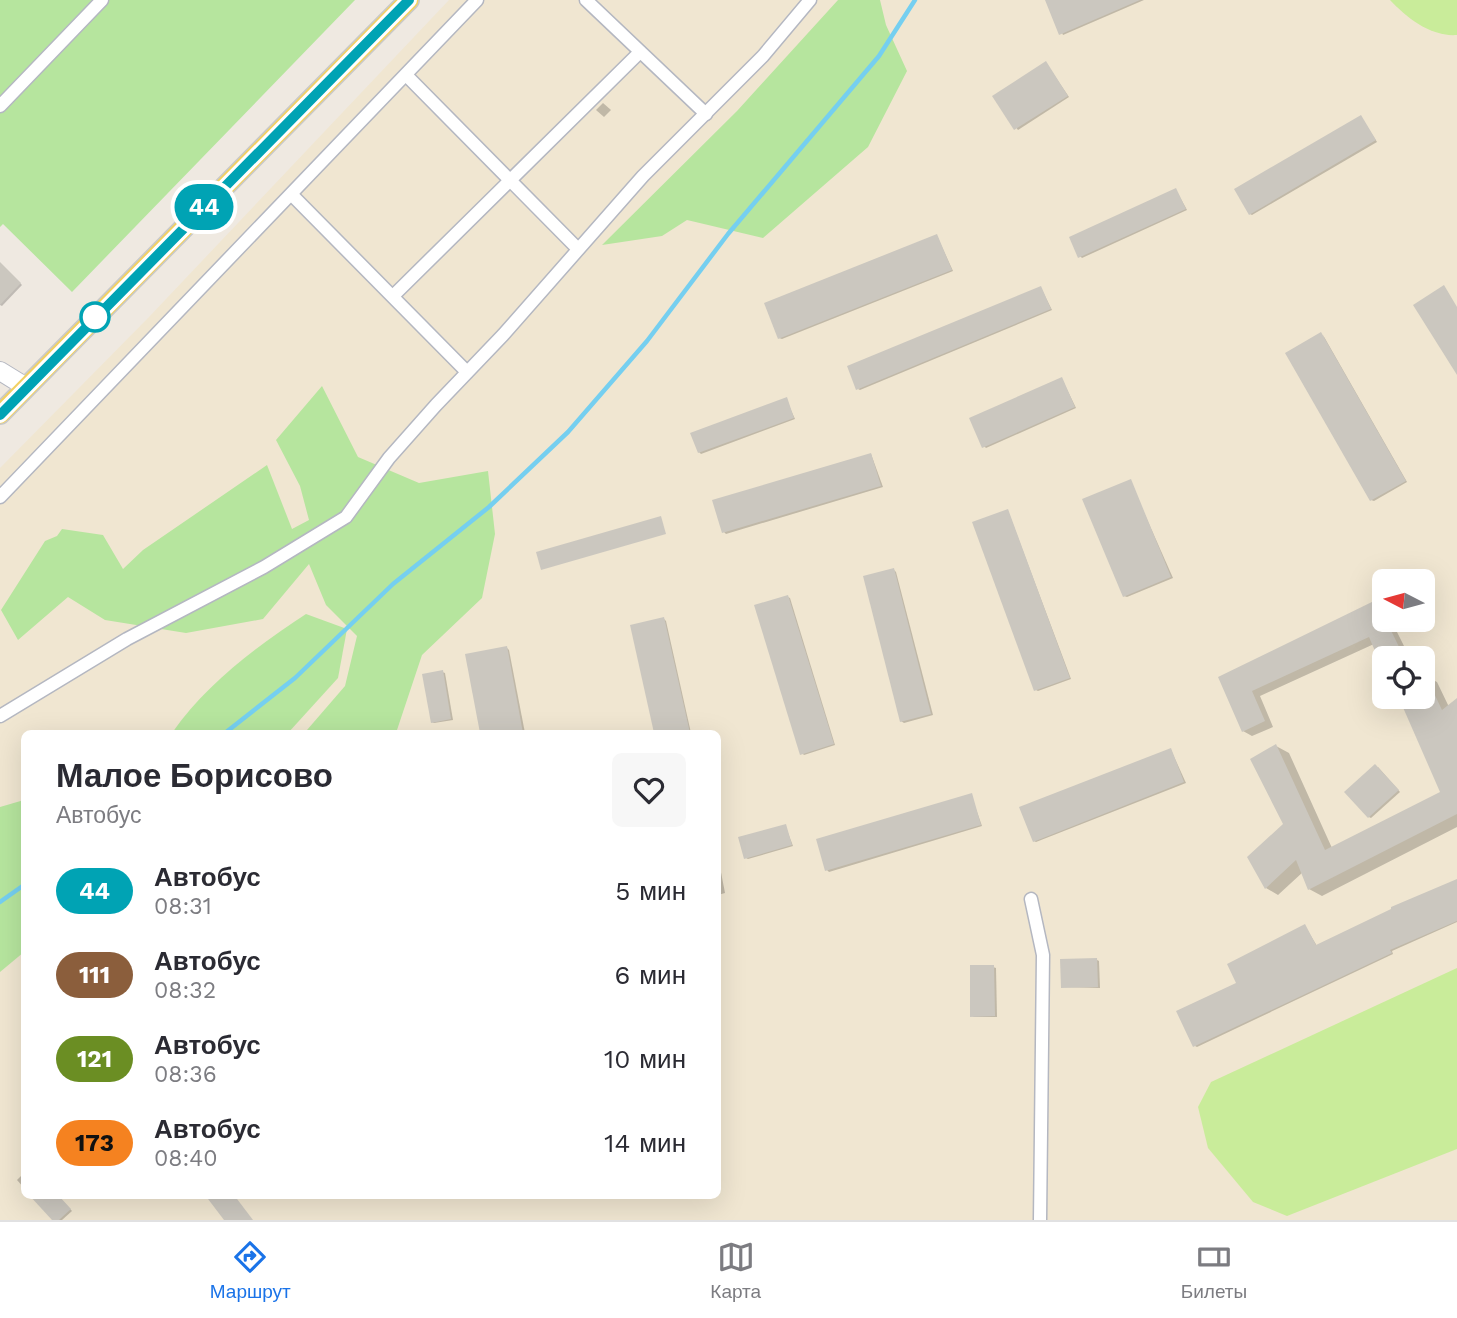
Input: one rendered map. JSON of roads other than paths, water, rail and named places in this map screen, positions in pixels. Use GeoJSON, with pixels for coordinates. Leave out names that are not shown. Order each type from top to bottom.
{"type":"FeatureCollection","features":[{"type":"Feature","properties":{"kind":"main road"},"geometry":{"type":"LineString","coordinates":[[0,414],[409,0]]}},
{"type":"Feature","properties":{"kind":"street"},"geometry":{"type":"LineString","coordinates":[[0,106],[102,0]]}},
{"type":"Feature","properties":{"kind":"street"},"geometry":{"type":"LineString","coordinates":[[0,497],[477,0]]}},
{"type":"Feature","properties":{"kind":"street"},"geometry":{"type":"LineString","coordinates":[[586,0],[706,114]]}},
{"type":"Feature","properties":{"kind":"street"},"geometry":{"type":"LineString","coordinates":[[0,716],[127,639],[264,568],[346,517],[390,458],[467,372],[643,176],[763,56],[810,0]]}},
{"type":"Feature","properties":{"kind":"street"},"geometry":{"type":"LineString","coordinates":[[393,296],[640,52]]}},
{"type":"Feature","properties":{"kind":"street"},"geometry":{"type":"LineString","coordinates":[[406,75],[578,249]]}},
{"type":"Feature","properties":{"kind":"street"},"geometry":{"type":"LineString","coordinates":[[292,195],[467,372]]}},
{"type":"Feature","properties":{"kind":"street"},"geometry":{"type":"LineString","coordinates":[[0,371],[26,387]]}},
{"type":"Feature","properties":{"kind":"street"},"geometry":{"type":"LineString","coordinates":[[1031,899],[1043,955],[1040,1220]]}},
{"type":"Feature","properties":{"kind":"waterway"},"geometry":{"type":"LineString","coordinates":[[229,730],[295,678],[393,584],[489,507],[568,432],[647,341],[728,234],[879,56],[915,0]]}},
{"type":"Feature","properties":{"kind":"waterway"},"geometry":{"type":"LineString","coordinates":[[0,902],[21,887]]}}]}
